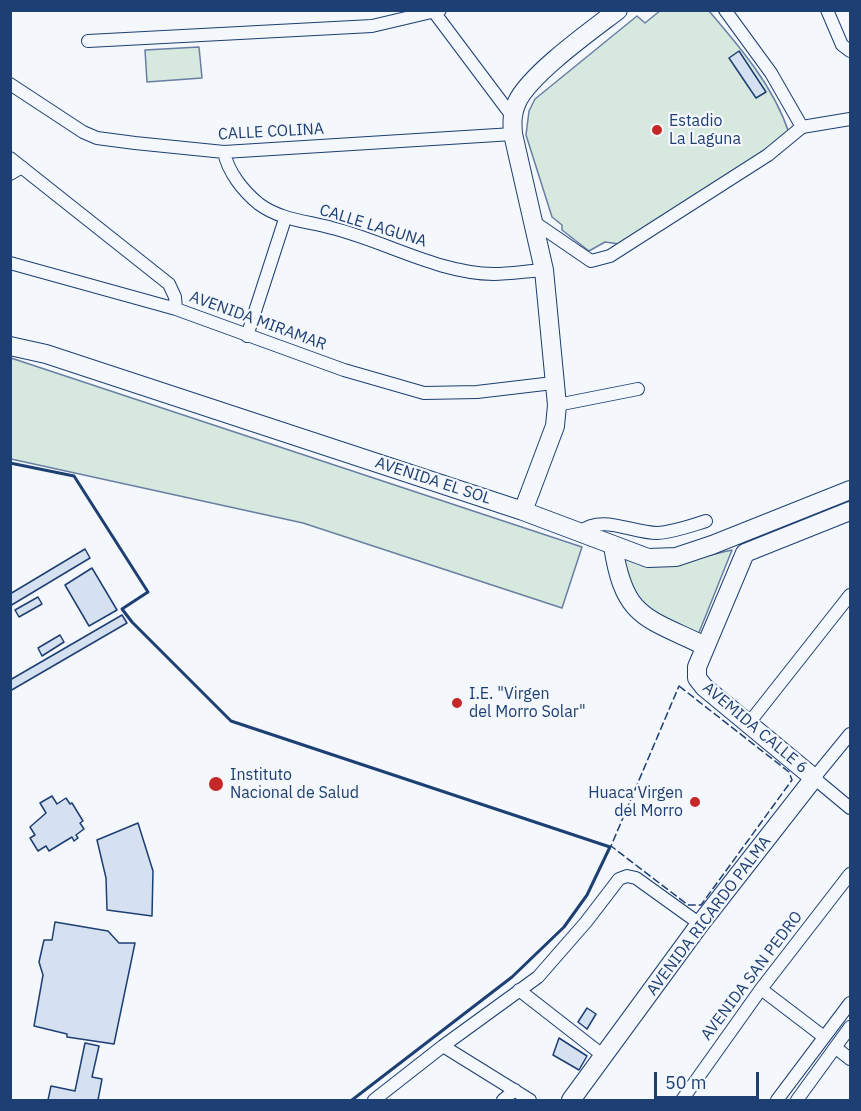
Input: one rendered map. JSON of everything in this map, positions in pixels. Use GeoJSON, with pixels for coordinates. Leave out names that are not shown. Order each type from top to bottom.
{"type":"FeatureCollection","features":[{"type":"Feature","properties":{"kind":"street"},"geometry":{"type":"LineString","coordinates":[[513,125],[518,99],[544,70],[618,10]]}},
{"type":"Feature","properties":{"kind":"street"},"geometry":{"type":"LineString","coordinates":[[725,10],[771,73],[802,128]]}},
{"type":"Feature","properties":{"kind":"street"},"geometry":{"type":"LineString","coordinates":[[827,10],[842,45],[850,51]]}},
{"type":"Feature","properties":{"kind":"street"},"geometry":{"type":"LineString","coordinates":[[88,41],[372,26],[437,11],[513,125],[544,270],[553,383],[557,405],[555,426],[523,511]]}},
{"type":"Feature","properties":{"kind":"street","name":"CALLE COLINA"},"geometry":{"type":"LineString","coordinates":[[10,84],[83,132],[97,138],[224,152],[513,125]]}},
{"type":"Feature","properties":{"kind":"street"},"geometry":{"type":"LineString","coordinates":[[534,222],[591,261],[600,260],[610,256],[768,155],[802,128],[850,119]]}},
{"type":"Feature","properties":{"kind":"street","name":"CALLE LAGUNA"},"geometry":{"type":"LineString","coordinates":[[224,152],[227,165],[234,177],[258,203],[285,219],[332,228],[439,265],[492,274],[544,270]]}},
{"type":"Feature","properties":{"kind":"street","name":"AVENIDA MIRAMAR"},"geometry":{"type":"LineString","coordinates":[[10,158],[169,284],[175,297],[176,309],[344,370],[424,393],[477,392],[553,383]]}},
{"type":"Feature","properties":{"kind":"street"},"geometry":{"type":"LineString","coordinates":[[10,174],[22,167]]}},
{"type":"Feature","properties":{"kind":"street"},"geometry":{"type":"LineString","coordinates":[[247,336],[285,219]]}},
{"type":"Feature","properties":{"kind":"street"},"geometry":{"type":"LineString","coordinates":[[10,263],[176,309]]}},
{"type":"Feature","properties":{"kind":"street","name":"AVENIDA EL SOL"},"geometry":{"type":"LineString","coordinates":[[10,346],[46,354],[523,511],[648,558],[676,557],[712,545],[850,490]]}},
{"type":"Feature","properties":{"kind":"street"},"geometry":{"type":"LineString","coordinates":[[557,405],[638,388]]}},
{"type":"Feature","properties":{"kind":"street"},"geometry":{"type":"LineString","coordinates":[[613,546],[621,585],[629,602],[646,618],[705,646],[745,552],[850,511]]}},
{"type":"Feature","properties":{"kind":"street"},"geometry":{"type":"LineString","coordinates":[[580,532],[593,525],[618,526],[653,533],[673,532],[706,521]]}},
{"type":"Feature","properties":{"kind":"street"},"geometry":{"type":"LineString","coordinates":[[749,723],[850,595]]}},
{"type":"Feature","properties":{"kind":"street","name":"AVEMIDA CALLE 6"},"geometry":{"type":"LineString","coordinates":[[705,646],[697,678],[704,687],[814,778]]}},
{"type":"Feature","properties":{"kind":"street","name":"AVENIDA RICARDO PALMA"},"geometry":{"type":"LineString","coordinates":[[571,1101],[700,924],[850,734]]}},
{"type":"Feature","properties":{"kind":"street"},"geometry":{"type":"LineString","coordinates":[[814,778],[850,808]]}},
{"type":"Feature","properties":{"kind":"street","name":"AVENIDA SAN PEDRO"},"geometry":{"type":"LineString","coordinates":[[682,1101],[761,989],[850,874]]}},
{"type":"Feature","properties":{"kind":"street"},"geometry":{"type":"LineString","coordinates":[[374,1101],[443,1046],[538,977],[558,957],[619,879],[627,876],[636,878],[700,924]]}},
{"type":"Feature","properties":{"kind":"street"},"geometry":{"type":"LineString","coordinates":[[761,989],[824,1037]]}},
{"type":"Feature","properties":{"kind":"street"},"geometry":{"type":"LineString","coordinates":[[519,990],[605,1057]]}},
{"type":"Feature","properties":{"kind":"street"},"geometry":{"type":"LineString","coordinates":[[777,1101],[850,1003]]}},
{"type":"Feature","properties":{"kind":"street"},"geometry":{"type":"LineString","coordinates":[[797,1101],[850,1027]]}},
{"type":"Feature","properties":{"kind":"street"},"geometry":{"type":"LineString","coordinates":[[443,1046],[530,1101]]}},
{"type":"Feature","properties":{"kind":"street"},"geometry":{"type":"LineString","coordinates":[[836,1048],[850,1059]]}},
{"type":"Feature","properties":{"kind":"street"},"geometry":{"type":"LineString","coordinates":[[503,1101],[515,1090]]}},
{"type":"Feature","properties":{"kind":"shaded area","name":"Estadio La Laguna"},"geometry":{"type":"Polygon","coordinates":[[[661,10],[709,11],[744,53],[765,84],[783,116],[789,133],[784,139],[619,244],[605,242],[589,251],[562,230],[562,225],[552,217],[526,135],[529,111],[535,99],[637,16],[645,23],[661,10]]]}},
{"type":"Feature","properties":{"kind":"shaded area"},"geometry":{"type":"Polygon","coordinates":[[[199,47],[202,78],[147,82],[145,50],[199,47]]]}},
{"type":"Feature","properties":{"kind":"shaded area"},"geometry":{"type":"Polygon","coordinates":[[[11,358],[582,547],[562,608],[303,523],[11,459],[11,358]]]}},
{"type":"Feature","properties":{"kind":"shaded area"},"geometry":{"type":"Polygon","coordinates":[[[732,550],[698,635],[657,616],[648,609],[634,590],[623,558],[650,563],[678,562],[732,550]]]}},
{"type":"Feature","properties":{"kind":"building"},"geometry":{"type":"Polygon","coordinates":[[[739,51],[766,92],[756,98],[729,58],[739,51]]]}},
{"type":"Feature","properties":{"kind":"building"},"geometry":{"type":"Polygon","coordinates":[[[85,549],[90,558],[10,606],[10,594],[85,549]]]}},
{"type":"Feature","properties":{"kind":"building"},"geometry":{"type":"Polygon","coordinates":[[[92,568],[117,610],[89,626],[65,585],[92,568]]]}},
{"type":"Feature","properties":{"kind":"building"},"geometry":{"type":"Polygon","coordinates":[[[38,597],[42,604],[19,617],[15,610],[38,597]]]}},
{"type":"Feature","properties":{"kind":"building"},"geometry":{"type":"Polygon","coordinates":[[[122,615],[127,623],[10,691],[10,680],[122,615]]]}},
{"type":"Feature","properties":{"kind":"building"},"geometry":{"type":"Polygon","coordinates":[[[60,635],[64,642],[42,656],[38,648],[60,635]]]}},
{"type":"Feature","properties":{"kind":"building"},"geometry":{"type":"Polygon","coordinates":[[[52,796],[57,804],[66,798],[70,804],[72,803],[83,821],[80,823],[84,829],[76,835],[78,838],[74,841],[72,837],[49,851],[46,846],[38,851],[30,838],[35,835],[30,827],[46,813],[40,803],[52,796]]]}},
{"type":"Feature","properties":{"kind":"building"},"geometry":{"type":"Polygon","coordinates":[[[138,823],[153,871],[152,916],[107,910],[106,878],[97,840],[138,823]]]}},
{"type":"Feature","properties":{"kind":"building"},"geometry":{"type":"Polygon","coordinates":[[[55,922],[108,931],[119,943],[135,943],[114,1044],[67,1037],[67,1034],[34,1026],[43,975],[39,962],[44,940],[52,940],[55,922]]]}},
{"type":"Feature","properties":{"kind":"building"},"geometry":{"type":"Polygon","coordinates":[[[587,1008],[596,1014],[587,1029],[578,1022],[587,1008]]]}},
{"type":"Feature","properties":{"kind":"building"},"geometry":{"type":"Polygon","coordinates":[[[559,1038],[587,1056],[579,1070],[553,1055],[559,1038]]]}},
{"type":"Feature","properties":{"kind":"building"},"geometry":{"type":"Polygon","coordinates":[[[85,1043],[99,1046],[92,1077],[102,1079],[98,1100],[48,1100],[51,1086],[75,1091],[85,1043]]]}},
{"type":"Feature","properties":{"kind":"fence"},"geometry":{"type":"LineString","coordinates":[[679,686],[789,772],[792,780],[701,905],[688,905],[611,846],[679,686]]}},
{"type":"Feature","properties":{"kind":"wall"},"geometry":{"type":"LineString","coordinates":[[10,463],[74,476],[148,592],[122,609],[132,622],[231,721],[610,847],[587,895],[564,927],[512,977],[352,1100]]}},
{"type":"Feature","properties":{"kind":"place","name":"Estadio La Laguna"},"geometry":{"type":"Point","coordinates":[657,130]}},
{"type":"Feature","properties":{"kind":"place","name":"I.E. \"Virgen del Morro Solar\""},"geometry":{"type":"Point","coordinates":[457,703]}},
{"type":"Feature","properties":{"kind":"place","name":"Instituto Nacional de Salud"},"geometry":{"type":"Point","coordinates":[216,784]}},
{"type":"Feature","properties":{"kind":"place","name":"Huaca Virgen del Morro"},"geometry":{"type":"Point","coordinates":[695,802]}}]}
